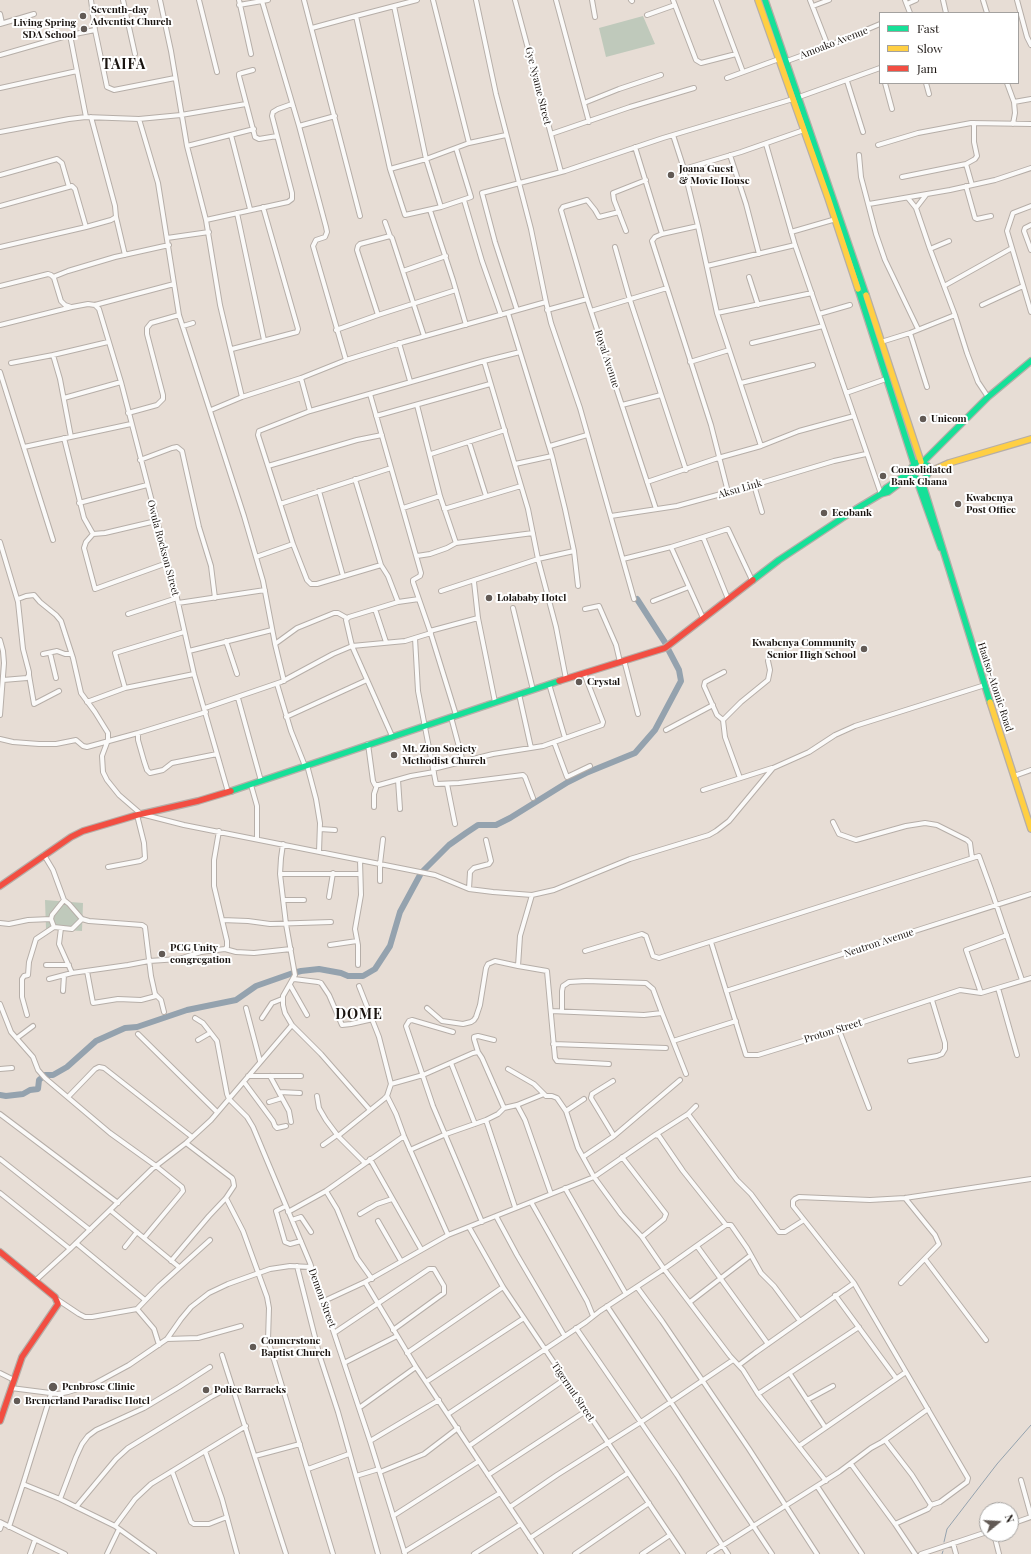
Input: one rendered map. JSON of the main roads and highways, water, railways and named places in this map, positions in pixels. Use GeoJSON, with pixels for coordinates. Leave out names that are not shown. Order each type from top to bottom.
{"type":"FeatureCollection","features":[{"type":"Feature","properties":{"kind":"main road"},"geometry":{"type":"LineString","coordinates":[[758,0],[779,59],[796,98],[922,462],[927,465],[929,472]]}},
{"type":"Feature","properties":{"kind":"main road"},"geometry":{"type":"LineString","coordinates":[[765,0],[787,61],[804,130],[838,218],[913,466],[912,473],[915,477],[942,550]]}},
{"type":"Feature","properties":{"kind":"main road"},"geometry":{"type":"LineString","coordinates":[[881,494],[886,488],[907,474],[913,466],[922,462],[988,397],[1031,361]]}},
{"type":"Feature","properties":{"kind":"main road"},"geometry":{"type":"LineString","coordinates":[[942,550],[941,540],[923,486],[925,478],[929,472],[949,463],[1031,439]]}},
{"type":"Feature","properties":{"kind":"main road"},"geometry":{"type":"LineString","coordinates":[[0,886],[76,834],[139,814],[198,801],[228,792],[549,684],[659,651],[670,646],[703,618],[784,557],[881,494],[888,492],[900,482],[915,477],[920,479],[925,478]]}},
{"type":"Feature","properties":{"kind":"main road","name":"Haatso-Atomic Road"},"geometry":{"type":"LineString","coordinates":[[942,550],[1031,829]]}},
{"type":"Feature","properties":{"kind":"main road"},"geometry":{"type":"LineString","coordinates":[[0,1252],[58,1300],[57,1308],[24,1353],[0,1421]]}},
{"type":"Feature","properties":{"kind":"waterway"},"geometry":{"type":"LineString","coordinates":[[637,599],[666,644]]}},
{"type":"Feature","properties":{"kind":"waterway"},"geometry":{"type":"LineString","coordinates":[[423,871],[449,845],[478,825],[496,825],[568,782],[635,753],[655,730],[681,681],[679,670],[668,649]]}},
{"type":"Feature","properties":{"kind":"waterway"},"geometry":{"type":"LineString","coordinates":[[0,1095],[6,1096],[23,1094],[30,1090],[38,1089],[39,1080],[45,1075],[53,1075],[67,1067],[96,1041],[125,1028],[137,1027],[187,1010],[236,1000],[256,986],[301,971],[319,969],[341,973],[348,976],[363,976],[375,969],[390,946],[400,912],[420,875]]}},
{"type":"Feature","properties":{"kind":"waterway"},"geometry":{"type":"LineString","coordinates":[[944,1542],[947,1529],[997,1464],[1031,1425]]}},
{"type":"Feature","properties":{"kind":"place","name":"Seventh-day Adventist Church"},"geometry":{"type":"Point","coordinates":[83,16]}},
{"type":"Feature","properties":{"kind":"place","name":"Living Spring SDA School"},"geometry":{"type":"Point","coordinates":[84,29]}},
{"type":"Feature","properties":{"kind":"place","name":"Joana Guest & Movie House"},"geometry":{"type":"Point","coordinates":[671,175]}},
{"type":"Feature","properties":{"kind":"place","name":"Unicom"},"geometry":{"type":"Point","coordinates":[923,419]}},
{"type":"Feature","properties":{"kind":"place","name":"Consolidated Bank Ghana"},"geometry":{"type":"Point","coordinates":[883,476]}},
{"type":"Feature","properties":{"kind":"place","name":"Kwabenya Post Office"},"geometry":{"type":"Point","coordinates":[958,504]}},
{"type":"Feature","properties":{"kind":"place","name":"Ecobank"},"geometry":{"type":"Point","coordinates":[824,513]}},
{"type":"Feature","properties":{"kind":"place","name":"Lolababy Hotel"},"geometry":{"type":"Point","coordinates":[489,598]}},
{"type":"Feature","properties":{"kind":"place","name":"Kwabenya Community Senior High School"},"geometry":{"type":"Point","coordinates":[864,649]}},
{"type":"Feature","properties":{"kind":"place","name":"Crystal"},"geometry":{"type":"Point","coordinates":[579,682]}},
{"type":"Feature","properties":{"kind":"place","name":"Mt. Zion Society Methodist Church"},"geometry":{"type":"Point","coordinates":[394,755]}},
{"type":"Feature","properties":{"kind":"place","name":"PCG Unity congregation"},"geometry":{"type":"Point","coordinates":[162,954]}},
{"type":"Feature","properties":{"kind":"place","name":"Connerstone Baptist Church"},"geometry":{"type":"Point","coordinates":[253,1347]}},
{"type":"Feature","properties":{"kind":"place","name":"Penbrose Clinic"},"geometry":{"type":"Point","coordinates":[53,1387]}},
{"type":"Feature","properties":{"kind":"place","name":"Police Barracks"},"geometry":{"type":"Point","coordinates":[206,1390]}},
{"type":"Feature","properties":{"kind":"place","name":"Bremerland Paradise Hotel"},"geometry":{"type":"Point","coordinates":[17,1401]}},
{"type":"Feature","properties":{"kind":"district","name":"TAIFA"},"geometry":{"type":"Point","coordinates":[124,65]}},
{"type":"Feature","properties":{"kind":"district","name":"DOME"},"geometry":{"type":"Point","coordinates":[359,1015]}}]}
